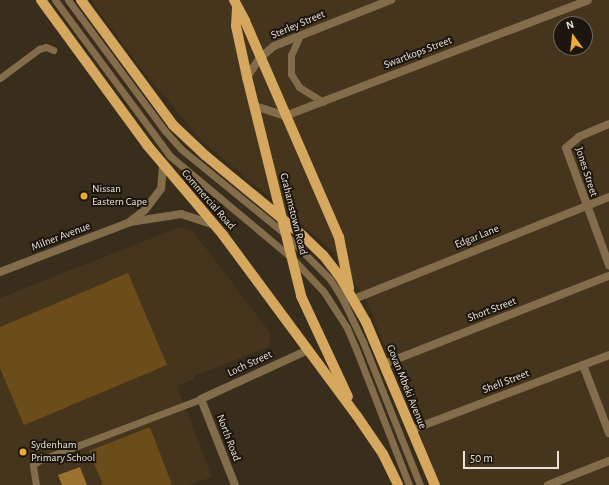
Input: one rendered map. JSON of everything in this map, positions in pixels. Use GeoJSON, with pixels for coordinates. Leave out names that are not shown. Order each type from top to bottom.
{"type":"FeatureCollection","features":[{"type":"Feature","properties":{"kind":"main road","name":"Commercial Road"},"geometry":{"type":"LineString","coordinates":[[41,0],[163,166],[215,225],[357,416]]}},
{"type":"Feature","properties":{"kind":"main road"},"geometry":{"type":"LineString","coordinates":[[81,0],[172,125],[206,156],[281,217],[323,255],[352,294]]}},
{"type":"Feature","properties":{"kind":"main road","name":"Grahamstown Road"},"geometry":{"type":"LineString","coordinates":[[235,4],[236,26],[247,77],[291,257],[309,317],[357,416]]}},
{"type":"Feature","properties":{"kind":"main road","name":"Grahamstown Road"},"geometry":{"type":"LineString","coordinates":[[235,4],[245,21],[285,116],[339,237],[352,294]]}},
{"type":"Feature","properties":{"kind":"main road","name":"Govan Mbeki Avenue"},"geometry":{"type":"LineString","coordinates":[[352,294],[384,364],[435,485]]}},
{"type":"Feature","properties":{"kind":"main road"},"geometry":{"type":"LineString","coordinates":[[357,416],[380,449],[398,485]]}},
{"type":"Feature","properties":{"kind":"street","name":"Sterley Street"},"geometry":{"type":"LineString","coordinates":[[247,77],[260,58],[274,46],[391,0]]}},
{"type":"Feature","properties":{"kind":"street","name":"Swartkops Street"},"geometry":{"type":"LineString","coordinates":[[285,116],[588,0]]}},
{"type":"Feature","properties":{"kind":"street"},"geometry":{"type":"LineString","coordinates":[[255,106],[285,116]]}},
{"type":"Feature","properties":{"kind":"street","name":"Jones Street"},"geometry":{"type":"LineString","coordinates":[[586,206],[566,148],[578,137],[609,124]]}},
{"type":"Feature","properties":{"kind":"street","name":"Milner Avenue"},"geometry":{"type":"LineString","coordinates":[[130,222],[145,210],[161,190],[163,166]]}},
{"type":"Feature","properties":{"kind":"street","name":"Edgar Lane"},"geometry":{"type":"LineString","coordinates":[[352,294],[609,197]]}},
{"type":"Feature","properties":{"kind":"street"},"geometry":{"type":"LineString","coordinates":[[586,206],[609,265]]}},
{"type":"Feature","properties":{"kind":"street","name":"Milner Avenue"},"geometry":{"type":"LineString","coordinates":[[0,272],[130,222],[181,214],[215,225]]}},
{"type":"Feature","properties":{"kind":"street","name":"Short Street"},"geometry":{"type":"LineString","coordinates":[[384,364],[609,276]]}},
{"type":"Feature","properties":{"kind":"street","name":"Loch Street"},"geometry":{"type":"LineString","coordinates":[[202,399],[308,350]]}},
{"type":"Feature","properties":{"kind":"street","name":"Shell Street"},"geometry":{"type":"LineString","coordinates":[[411,430],[609,355]]}},
{"type":"Feature","properties":{"kind":"street"},"geometry":{"type":"LineString","coordinates":[[583,365],[609,433]]}},
{"type":"Feature","properties":{"kind":"street","name":"North Road"},"geometry":{"type":"LineString","coordinates":[[202,399],[235,485]]}},
{"type":"Feature","properties":{"kind":"street"},"geometry":{"type":"LineString","coordinates":[[548,485],[609,461]]}},
{"type":"Feature","properties":{"kind":"lane"},"geometry":{"type":"LineString","coordinates":[[55,0],[170,156],[291,257],[324,292],[347,328],[409,485]]}},
{"type":"Feature","properties":{"kind":"lane"},"geometry":{"type":"LineString","coordinates":[[68,0],[165,131],[181,150],[284,233],[319,267],[343,300],[363,342],[420,485]]}},
{"type":"Feature","properties":{"kind":"lane"},"geometry":{"type":"LineString","coordinates":[[300,35],[291,55],[291,74],[306,93],[322,102]]}},
{"type":"Feature","properties":{"kind":"lane"},"geometry":{"type":"LineString","coordinates":[[0,78],[39,48],[46,47],[53,50]]}},
{"type":"Feature","properties":{"kind":"lane"},"geometry":{"type":"LineString","coordinates":[[36,485],[32,471],[33,465],[40,460],[202,399]]}},
{"type":"Feature","properties":{"kind":"shaded area"},"geometry":{"type":"Polygon","coordinates":[[[91,0],[609,0],[609,485],[440,485],[367,301],[332,250],[199,138],[140,67],[91,0]]]}},
{"type":"Feature","properties":{"kind":"shaded area"},"geometry":{"type":"Polygon","coordinates":[[[180,227],[193,231],[271,334],[268,347],[194,376],[194,379],[177,386],[212,477],[190,485],[0,485],[0,298],[180,227]]]}},
{"type":"Feature","properties":{"kind":"shaded area"},"geometry":{"type":"Polygon","coordinates":[[[128,273],[167,365],[24,425],[0,368],[0,327],[128,273]]]}},
{"type":"Feature","properties":{"kind":"shaded area"},"geometry":{"type":"Polygon","coordinates":[[[150,427],[172,485],[103,485],[89,451],[150,427]]]}},
{"type":"Feature","properties":{"kind":"shaded area"},"geometry":{"type":"Polygon","coordinates":[[[80,467],[87,485],[62,485],[58,475],[80,467]]]}},
{"type":"Feature","properties":{"kind":"place","name":"Nissan Eastern Cape"},"geometry":{"type":"Point","coordinates":[84,196]}},
{"type":"Feature","properties":{"kind":"place","name":"Sydenham Primary School"},"geometry":{"type":"Point","coordinates":[23,452]}}]}
